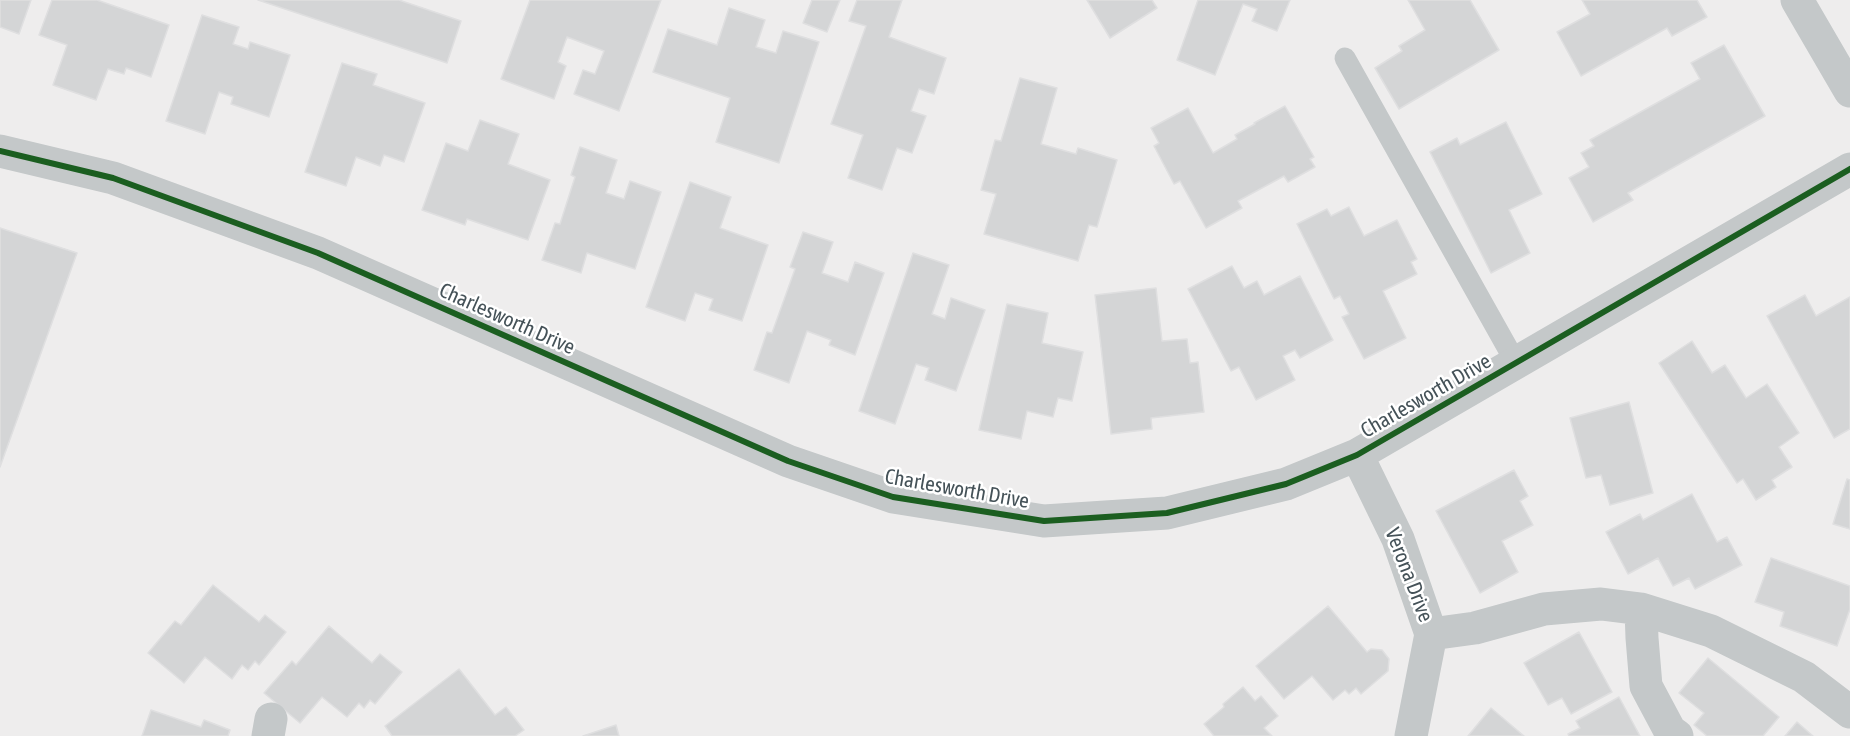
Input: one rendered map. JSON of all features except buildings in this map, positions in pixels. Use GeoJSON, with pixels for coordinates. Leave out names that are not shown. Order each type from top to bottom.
{"type":"FeatureCollection","features":[{"type":"Feature","properties":{"kind":"street"},"geometry":{"type":"LineString","coordinates":[[1797,0],[1850,91]]}},
{"type":"Feature","properties":{"kind":"street","name":"Charlesworth Drive"},"geometry":{"type":"LineString","coordinates":[[0,151],[113,178],[318,253],[789,460],[893,497],[1044,521],[1167,513],[1286,484],[1357,455],[1850,169]]}},
{"type":"Feature","properties":{"kind":"street","name":"Verona Drive"},"geometry":{"type":"LineString","coordinates":[[1357,455],[1398,538],[1431,634],[1411,736]]}},
{"type":"Feature","properties":{"kind":"street"},"geometry":{"type":"LineString","coordinates":[[1431,634],[1475,628],[1544,609],[1601,604],[1641,609],[1711,631],[1804,677],[1850,712]]}},
{"type":"Feature","properties":{"kind":"street"},"geometry":{"type":"LineString","coordinates":[[1641,609],[1647,686],[1670,730],[1677,736]]}},
{"type":"Feature","properties":{"kind":"lane"},"geometry":{"type":"LineString","coordinates":[[1345,58],[1516,363]]}},
{"type":"Feature","properties":{"kind":"cycle path"},"geometry":{"type":"LineString","coordinates":[[0,151],[113,178],[318,253],[788,461],[893,497],[1044,521],[1167,513],[1286,484],[1357,455],[1850,169]]}}]}
